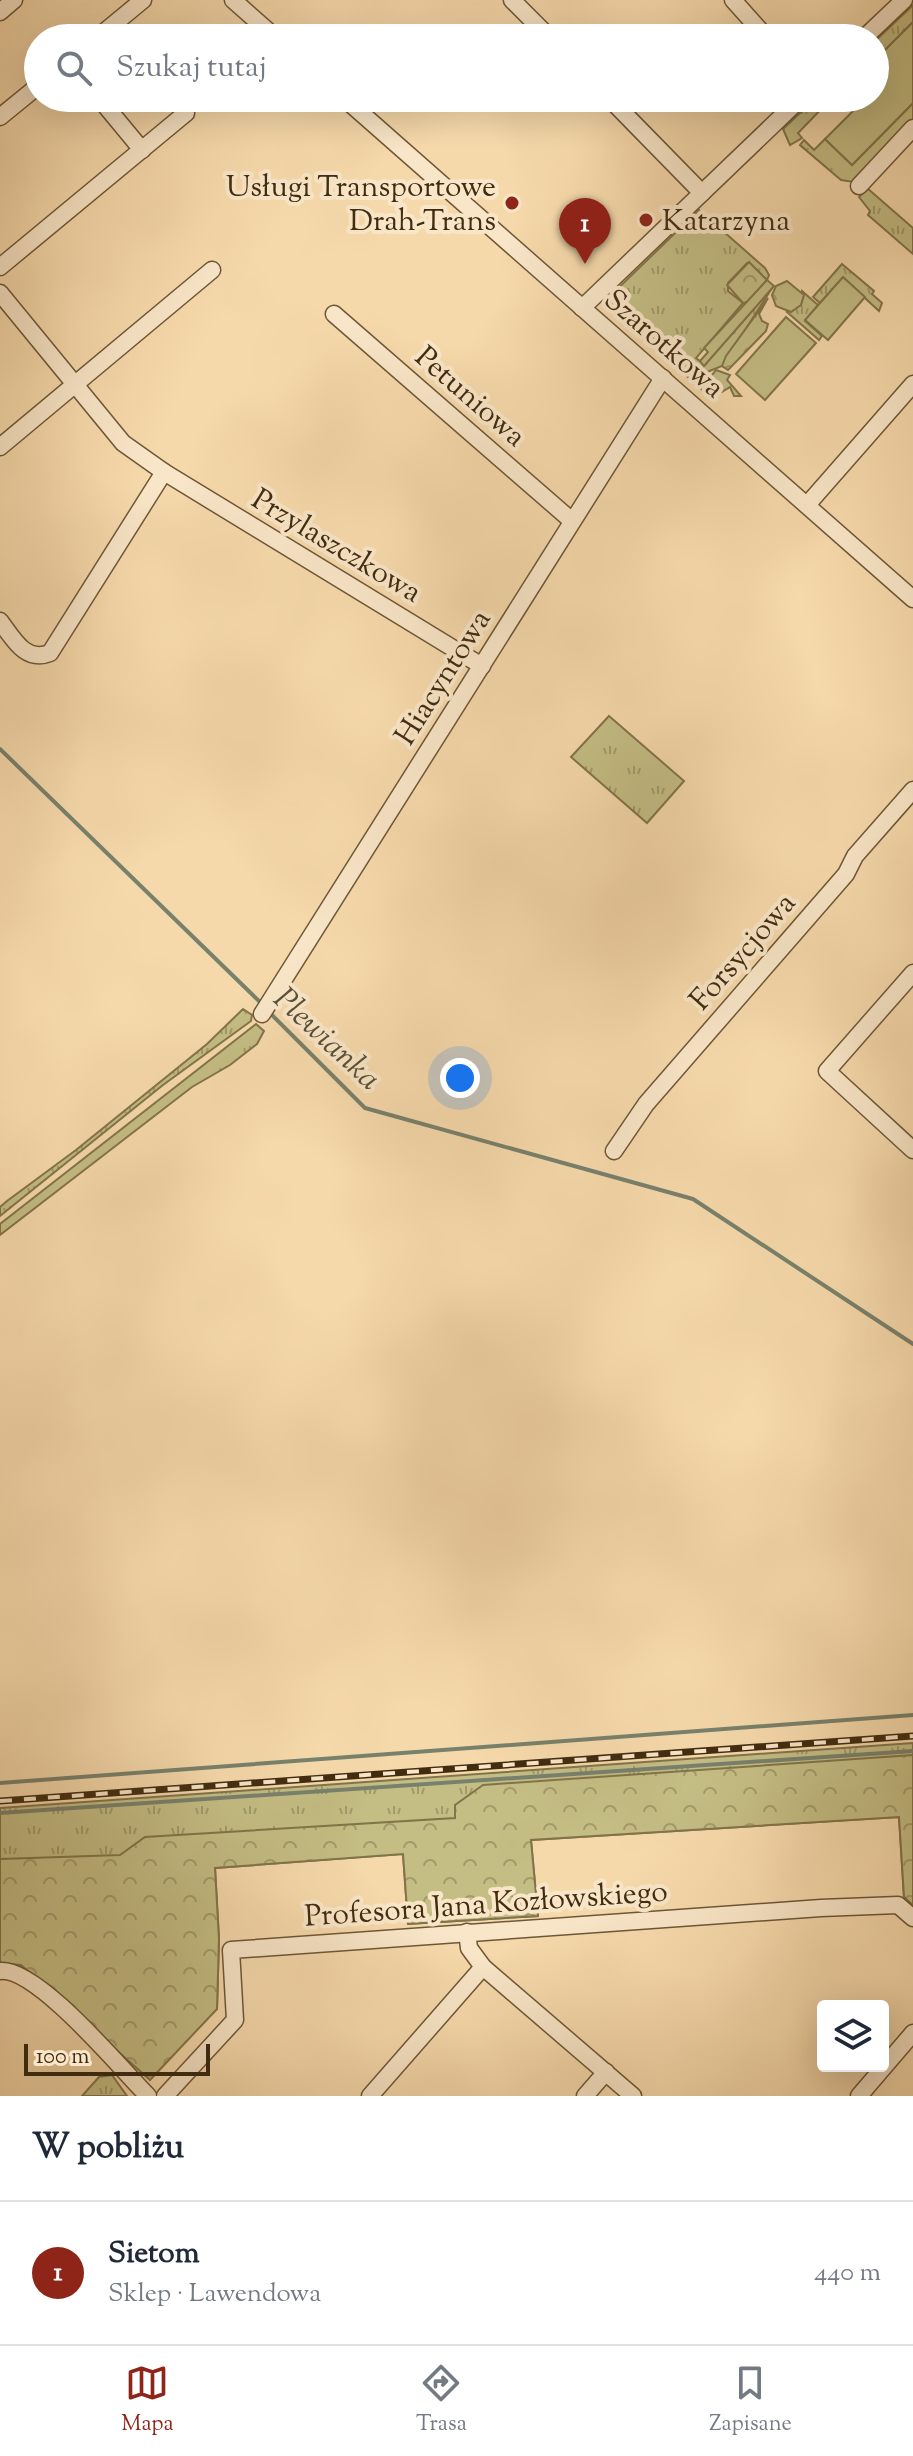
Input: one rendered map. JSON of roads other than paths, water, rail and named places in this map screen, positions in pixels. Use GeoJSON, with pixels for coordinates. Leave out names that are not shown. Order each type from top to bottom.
{"type":"FeatureCollection","features":[{"type":"Feature","properties":{"kind":"street"},"geometry":{"type":"LineString","coordinates":[[0,12],[14,0]]}},
{"type":"Feature","properties":{"kind":"street"},"geometry":{"type":"LineString","coordinates":[[114,24],[143,0]]}},
{"type":"Feature","properties":{"kind":"street"},"geometry":{"type":"LineString","coordinates":[[233,0],[260,24]]}},
{"type":"Feature","properties":{"kind":"street"},"geometry":{"type":"LineString","coordinates":[[512,0],[536,24]]}},
{"type":"Feature","properties":{"kind":"street"},"geometry":{"type":"LineString","coordinates":[[733,0],[754,24]]}},
{"type":"Feature","properties":{"kind":"street"},"geometry":{"type":"LineString","coordinates":[[879,24],[904,0]]}},
{"type":"Feature","properties":{"kind":"street"},"geometry":{"type":"LineString","coordinates":[[0,117],[24,97]]}},
{"type":"Feature","properties":{"kind":"street"},"geometry":{"type":"LineString","coordinates":[[111,112],[142,150]]}},
{"type":"Feature","properties":{"kind":"street","name":"Szarotkowa"},"geometry":{"type":"LineString","coordinates":[[360,112],[913,599]]}},
{"type":"Feature","properties":{"kind":"street"},"geometry":{"type":"LineString","coordinates":[[623,112],[702,193]]}},
{"type":"Feature","properties":{"kind":"street"},"geometry":{"type":"LineString","coordinates":[[582,308],[786,112]]}},
{"type":"Feature","properties":{"kind":"street"},"geometry":{"type":"LineString","coordinates":[[0,267],[186,113]]}},
{"type":"Feature","properties":{"kind":"street"},"geometry":{"type":"LineString","coordinates":[[859,186],[913,128]]}},
{"type":"Feature","properties":{"kind":"street"},"geometry":{"type":"LineString","coordinates":[[0,447],[212,270]]}},
{"type":"Feature","properties":{"kind":"street","name":"Przylaszczkowa"},"geometry":{"type":"LineString","coordinates":[[0,293],[123,443],[164,472],[482,666]]}},
{"type":"Feature","properties":{"kind":"street","name":"Petuniowa"},"geometry":{"type":"LineString","coordinates":[[334,314],[572,521]]}},
{"type":"Feature","properties":{"kind":"street","name":"Hiacyntowa"},"geometry":{"type":"LineString","coordinates":[[265,1010],[663,378]]}},
{"type":"Feature","properties":{"kind":"street"},"geometry":{"type":"LineString","coordinates":[[807,505],[913,384]]}},
{"type":"Feature","properties":{"kind":"street"},"geometry":{"type":"LineString","coordinates":[[0,621],[26,652],[39,656],[50,653],[164,472]]}},
{"type":"Feature","properties":{"kind":"street","name":"Forsycjowa"},"geometry":{"type":"LineString","coordinates":[[614,1151],[646,1104],[846,874],[855,856],[913,790]]}},
{"type":"Feature","properties":{"kind":"street"},"geometry":{"type":"LineString","coordinates":[[913,973],[827,1071],[913,1150]]}},
{"type":"Feature","properties":{"kind":"street","name":"Profesora Jana Kozłowskiego"},"geometry":{"type":"LineString","coordinates":[[165,2096],[235,2020],[231,1950],[898,1905],[913,1918]]}},
{"type":"Feature","properties":{"kind":"street"},"geometry":{"type":"LineString","coordinates":[[467,1932],[469,1948],[483,1967],[633,2096]]}},
{"type":"Feature","properties":{"kind":"street"},"geometry":{"type":"LineString","coordinates":[[370,2096],[483,1967]]}},
{"type":"Feature","properties":{"kind":"street"},"geometry":{"type":"LineString","coordinates":[[0,1971],[23,1977],[103,2045],[148,2096]]}},
{"type":"Feature","properties":{"kind":"street"},"geometry":{"type":"LineString","coordinates":[[859,2096],[913,2033]]}},
{"type":"Feature","properties":{"kind":"street"},"geometry":{"type":"LineString","coordinates":[[585,2096],[606,2072]]}},
{"type":"Feature","properties":{"kind":"waterway","name":"Plewianka"},"geometry":{"type":"LineString","coordinates":[[0,749],[262,1004]]}},
{"type":"Feature","properties":{"kind":"waterway","name":"Plewianka"},"geometry":{"type":"LineString","coordinates":[[268,1011],[365,1108],[693,1199],[913,1344]]}},
{"type":"Feature","properties":{"kind":"waterway"},"geometry":{"type":"LineString","coordinates":[[0,1783],[913,1715]]}},
{"type":"Feature","properties":{"kind":"waterway"},"geometry":{"type":"LineString","coordinates":[[0,1813],[913,1751]]}},
{"type":"Feature","properties":{"kind":"railway"},"geometry":{"type":"LineString","coordinates":[[0,1801],[913,1736]]}},
{"type":"Feature","properties":{"kind":"place","name":"Usługi Transportowe Drah-Trans"},"geometry":{"type":"Point","coordinates":[512,203]}},
{"type":"Feature","properties":{"kind":"place","name":"Katarzyna"},"geometry":{"type":"Point","coordinates":[646,220]}},
{"type":"Feature","properties":{"kind":"place","name":"Sietom"},"geometry":{"type":"Point","coordinates":[585,264]}}]}
